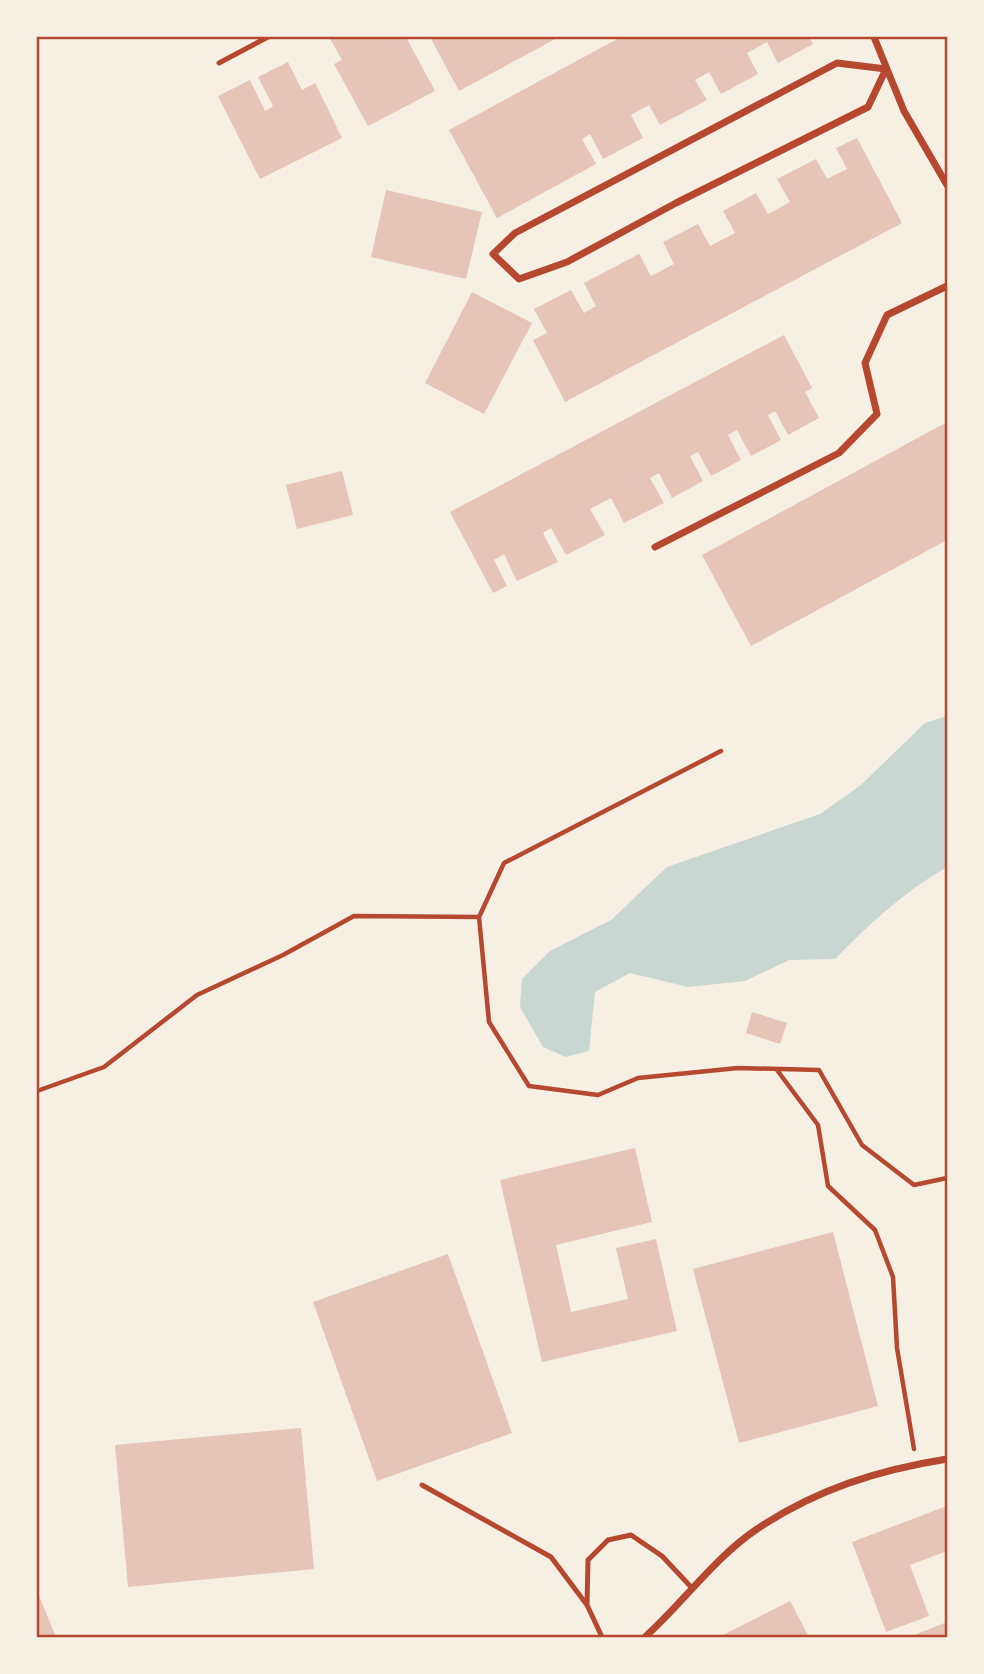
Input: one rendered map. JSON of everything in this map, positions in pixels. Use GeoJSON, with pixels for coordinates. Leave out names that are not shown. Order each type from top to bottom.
{"type":"FeatureCollection","features":[{"type":"Feature","properties":{"kind":"street"},"geometry":{"type":"LineString","coordinates":[[874,37],[904,111],[947,185]]}},
{"type":"Feature","properties":{"kind":"street"},"geometry":{"type":"LineString","coordinates":[[837,63],[886,69],[868,107],[676,203],[568,262],[519,279],[494,254],[514,233],[837,63]]}},
{"type":"Feature","properties":{"kind":"street"},"geometry":{"type":"LineString","coordinates":[[655,548],[839,453],[877,414],[865,363],[887,316],[947,286]]}},
{"type":"Feature","properties":{"kind":"street"},"geometry":{"type":"LineString","coordinates":[[645,1637],[692,1588],[756,1530],[821,1494],[887,1469],[947,1458]]}},
{"type":"Feature","properties":{"kind":"lane"},"geometry":{"type":"LineString","coordinates":[[219,63],[268,37]]}},
{"type":"Feature","properties":{"kind":"lane"},"geometry":{"type":"LineString","coordinates":[[422,1485],[551,1557],[587,1605],[602,1637]]}},
{"type":"Feature","properties":{"kind":"lane"},"geometry":{"type":"LineString","coordinates":[[587,1605],[588,1560],[608,1540],[632,1535],[662,1556],[692,1588]]}},
{"type":"Feature","properties":{"kind":"path"},"geometry":{"type":"LineString","coordinates":[[721,751],[504,863],[479,917],[489,1022],[529,1086],[598,1095],[638,1078],[738,1068],[819,1070],[862,1145],[914,1185],[947,1178]]}},
{"type":"Feature","properties":{"kind":"path"},"geometry":{"type":"LineString","coordinates":[[37,1091],[104,1067],[197,995],[283,955],[354,916],[479,917]]}},
{"type":"Feature","properties":{"kind":"path"},"geometry":{"type":"LineString","coordinates":[[776,1069],[818,1125],[828,1186],[875,1230],[893,1277],[897,1348],[917,1464]]}},
{"type":"Feature","properties":{"kind":"shaded area"},"geometry":{"type":"Polygon","coordinates":[[[947,716],[947,867],[888,909],[835,959],[789,960],[745,981],[688,987],[630,973],[595,992],[589,1051],[566,1057],[543,1047],[520,1007],[522,979],[550,951],[611,920],[667,867],[820,814],[861,785],[925,723],[947,716]]]}},
{"type":"Feature","properties":{"kind":"building"},"geometry":{"type":"Polygon","coordinates":[[[329,37],[406,37],[435,91],[368,126],[334,64],[342,60],[329,37]]]}},
{"type":"Feature","properties":{"kind":"building"},"geometry":{"type":"Polygon","coordinates":[[[430,37],[559,37],[459,91],[430,37]]]}},
{"type":"Feature","properties":{"kind":"building"},"geometry":{"type":"Polygon","coordinates":[[[621,37],[809,37],[813,44],[778,63],[767,42],[747,53],[758,74],[721,94],[709,72],[695,80],[707,100],[660,125],[649,105],[631,115],[643,138],[603,159],[590,134],[582,139],[596,164],[497,218],[449,130],[621,37]]]}},
{"type":"Feature","properties":{"kind":"building"},"geometry":{"type":"Polygon","coordinates":[[[288,62],[302,90],[315,83],[342,138],[260,179],[218,96],[250,80],[265,111],[273,106],[258,77],[288,62]]]}},
{"type":"Feature","properties":{"kind":"building"},"geometry":{"type":"Polygon","coordinates":[[[857,138],[902,223],[565,402],[533,340],[547,333],[534,309],[571,290],[584,313],[596,306],[584,283],[639,254],[651,276],[674,264],[663,242],[698,224],[710,246],[735,233],[723,211],[756,193],[768,214],[790,202],[777,179],[816,159],[827,179],[847,169],[836,148],[857,138]]]}},
{"type":"Feature","properties":{"kind":"building"},"geometry":{"type":"Polygon","coordinates":[[[386,190],[482,212],[466,279],[371,257],[386,190]]]}},
{"type":"Feature","properties":{"kind":"building"},"geometry":{"type":"Polygon","coordinates":[[[472,292],[532,323],[484,414],[425,383],[472,292]]]}},
{"type":"Feature","properties":{"kind":"building"},"geometry":{"type":"Polygon","coordinates":[[[784,335],[812,388],[805,392],[819,418],[788,435],[775,411],[768,415],[781,440],[751,456],[737,430],[728,435],[741,460],[711,476],[698,452],[690,456],[703,481],[672,498],[659,473],[650,478],[664,503],[624,523],[611,498],[590,509],[605,535],[566,555],[551,528],[543,533],[558,562],[517,581],[504,554],[494,560],[507,586],[493,593],[450,512],[784,335]]]}},
{"type":"Feature","properties":{"kind":"building"},"geometry":{"type":"Polygon","coordinates":[[[947,422],[947,540],[751,646],[702,555],[947,422]]]}},
{"type":"Feature","properties":{"kind":"building"},"geometry":{"type":"Polygon","coordinates":[[[342,471],[353,515],[297,529],[286,485],[342,471]]]}},
{"type":"Feature","properties":{"kind":"building"},"geometry":{"type":"Polygon","coordinates":[[[752,1012],[787,1023],[780,1044],[746,1033],[752,1012]]]}},
{"type":"Feature","properties":{"kind":"building"},"geometry":{"type":"Polygon","coordinates":[[[635,1148],[652,1222],[556,1245],[571,1312],[628,1299],[616,1248],[656,1239],[677,1331],[542,1362],[500,1180],[635,1148]]]}},
{"type":"Feature","properties":{"kind":"building"},"geometry":{"type":"Polygon","coordinates":[[[833,1232],[878,1406],[739,1443],[693,1269],[833,1232]]]}},
{"type":"Feature","properties":{"kind":"building"},"geometry":{"type":"Polygon","coordinates":[[[448,1254],[512,1433],[377,1481],[313,1302],[448,1254]]]}},
{"type":"Feature","properties":{"kind":"building"},"geometry":{"type":"Polygon","coordinates":[[[301,1428],[314,1569],[128,1587],[115,1445],[301,1428]]]}},
{"type":"Feature","properties":{"kind":"building"},"geometry":{"type":"Polygon","coordinates":[[[947,1506],[947,1551],[910,1565],[929,1616],[886,1632],[852,1542],[947,1506]]]}},
{"type":"Feature","properties":{"kind":"building"},"geometry":{"type":"Polygon","coordinates":[[[37,1591],[56,1637],[37,1637],[37,1591]]]}},
{"type":"Feature","properties":{"kind":"building"},"geometry":{"type":"Polygon","coordinates":[[[790,1601],[809,1637],[719,1637],[790,1601]]]}},
{"type":"Feature","properties":{"kind":"building"},"geometry":{"type":"Polygon","coordinates":[[[947,1622],[947,1637],[909,1637],[947,1622]]]}}]}
